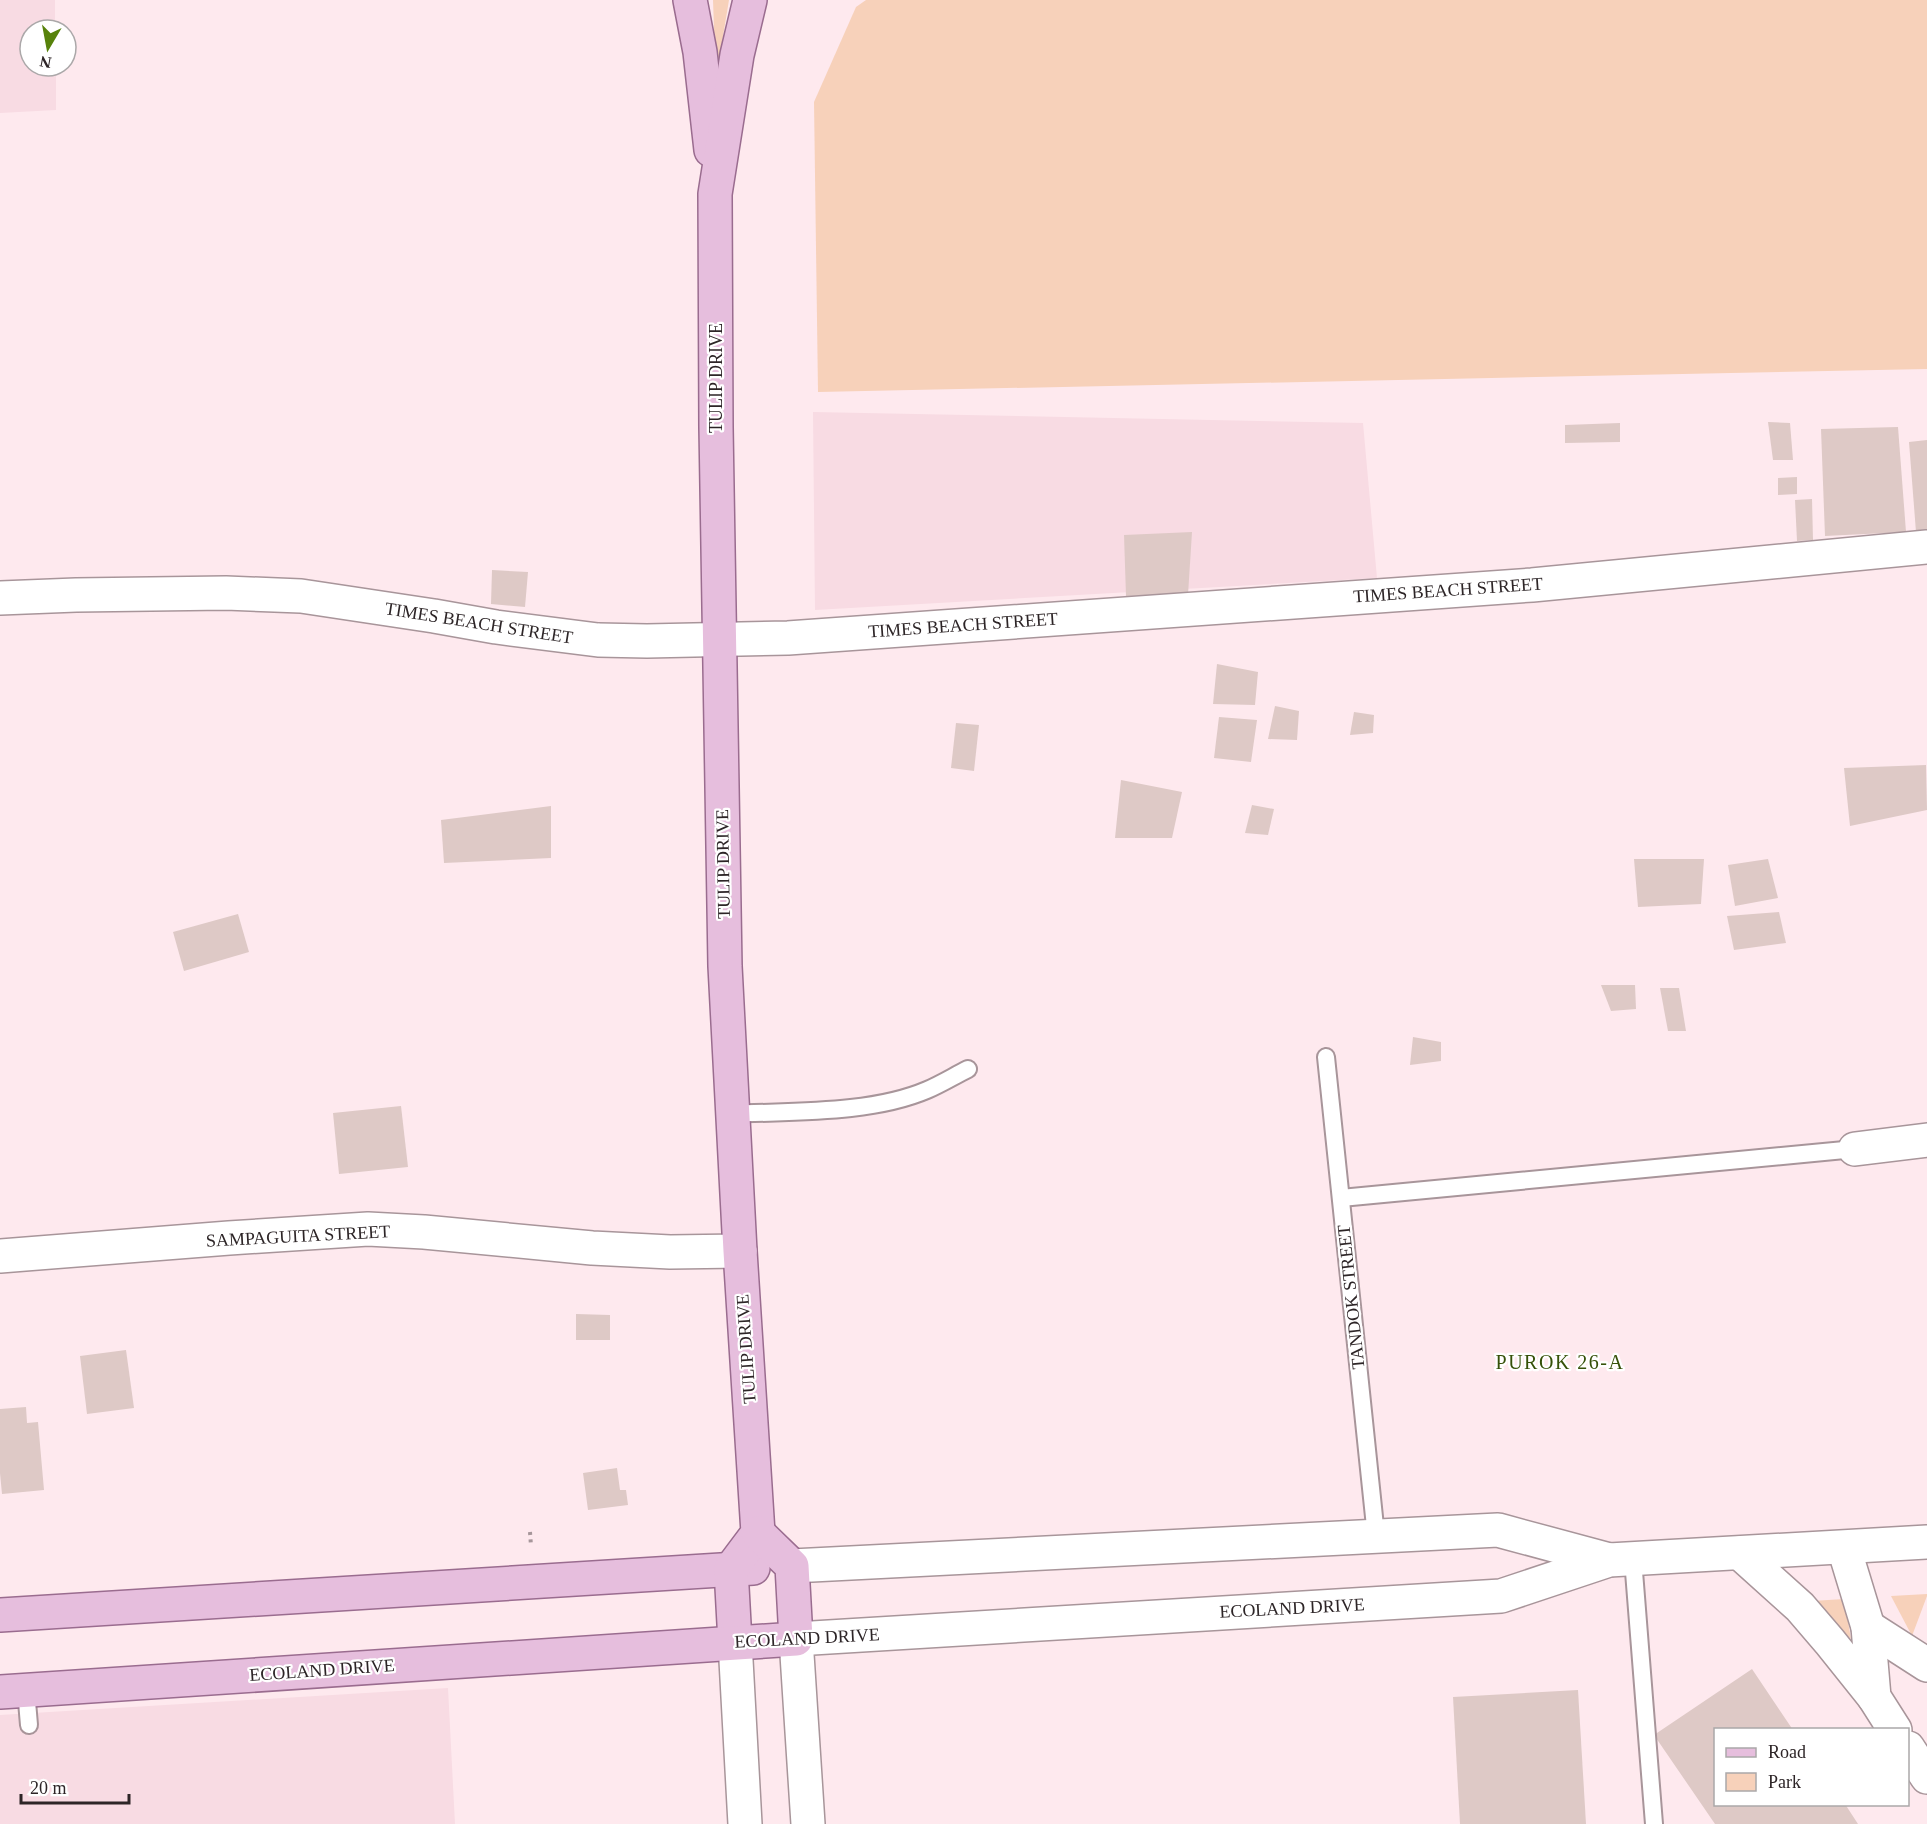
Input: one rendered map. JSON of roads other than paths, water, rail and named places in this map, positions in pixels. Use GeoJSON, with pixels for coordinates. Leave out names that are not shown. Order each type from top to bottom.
{"type":"FeatureCollection","features":[{"type":"Feature","properties":{"kind":"main road","name":"TULIP DRIVE"},"geometry":{"type":"LineString","coordinates":[[690,0],[700,52],[715,194],[718,640],[725,966],[758,1533]]}},
{"type":"Feature","properties":{"kind":"main road","name":"TULIP DRIVE"},"geometry":{"type":"LineString","coordinates":[[715,194],[737,55],[750,0]]}},
{"type":"Feature","properties":{"kind":"main road"},"geometry":{"type":"LineString","coordinates":[[735,1642],[731,1569],[758,1533],[792,1566],[796,1639]]}},
{"type":"Feature","properties":{"kind":"main road","name":"ECOLAND DRIVE"},"geometry":{"type":"LineString","coordinates":[[0,1615],[792,1566]]}},
{"type":"Feature","properties":{"kind":"main road","name":"ECOLAND DRIVE"},"geometry":{"type":"LineString","coordinates":[[13,1691],[796,1639]]}},
{"type":"Feature","properties":{"kind":"street","name":"TIMES BEACH STREET"},"geometry":{"type":"LineString","coordinates":[[0,598],[226,593],[301,596],[555,636],[598,640],[718,640],[788,638],[1532,585],[1927,547]]}},
{"type":"Feature","properties":{"kind":"street"},"geometry":{"type":"LineString","coordinates":[[1855,1149],[1927,1140]]}},
{"type":"Feature","properties":{"kind":"street","name":"SAMPAGUITA STREET"},"geometry":{"type":"LineString","coordinates":[[0,1256],[368,1229],[592,1248],[670,1252],[740,1251]]}},
{"type":"Feature","properties":{"kind":"street","name":"ECOLAND DRIVE"},"geometry":{"type":"LineString","coordinates":[[792,1566],[1498,1530],[1621,1559]]}},
{"type":"Feature","properties":{"kind":"street","name":"ECOLAND DRIVE"},"geometry":{"type":"LineString","coordinates":[[796,1639],[1501,1596],[1621,1559],[1927,1542]]}},
{"type":"Feature","properties":{"kind":"street"},"geometry":{"type":"LineString","coordinates":[[1844,1548],[1868,1627],[1874,1697]]}},
{"type":"Feature","properties":{"kind":"street"},"geometry":{"type":"LineString","coordinates":[[1740,1553],[1800,1607],[1874,1697],[1894,1728]]}},
{"type":"Feature","properties":{"kind":"street"},"geometry":{"type":"LineString","coordinates":[[1868,1627],[1927,1665]]}},
{"type":"Feature","properties":{"kind":"street"},"geometry":{"type":"LineString","coordinates":[[796,1639],[808,1824]]}},
{"type":"Feature","properties":{"kind":"street"},"geometry":{"type":"LineString","coordinates":[[735,1642],[745,1824]]}},
{"type":"Feature","properties":{"kind":"street"},"geometry":{"type":"LineString","coordinates":[[1909,1750],[1927,1777]]}},
{"type":"Feature","properties":{"kind":"lane","name":"TANDOK STREET"},"geometry":{"type":"LineString","coordinates":[[1326,1057],[1376,1536]]}},
{"type":"Feature","properties":{"kind":"lane"},"geometry":{"type":"LineString","coordinates":[[733,1114],[853,1107],[893,1101],[926,1091],[968,1069]]}},
{"type":"Feature","properties":{"kind":"lane"},"geometry":{"type":"LineString","coordinates":[[1341,1198],[1855,1149]]}},
{"type":"Feature","properties":{"kind":"lane"},"geometry":{"type":"LineString","coordinates":[[1621,1559],[1654,1824]]}},
{"type":"Feature","properties":{"kind":"lane"},"geometry":{"type":"LineString","coordinates":[[13,1691],[29,1725]]}},
{"type":"Feature","properties":{"kind":"district","name":"PUROK 26-A"},"geometry":{"type":"Point","coordinates":[1560,1362]}}]}
